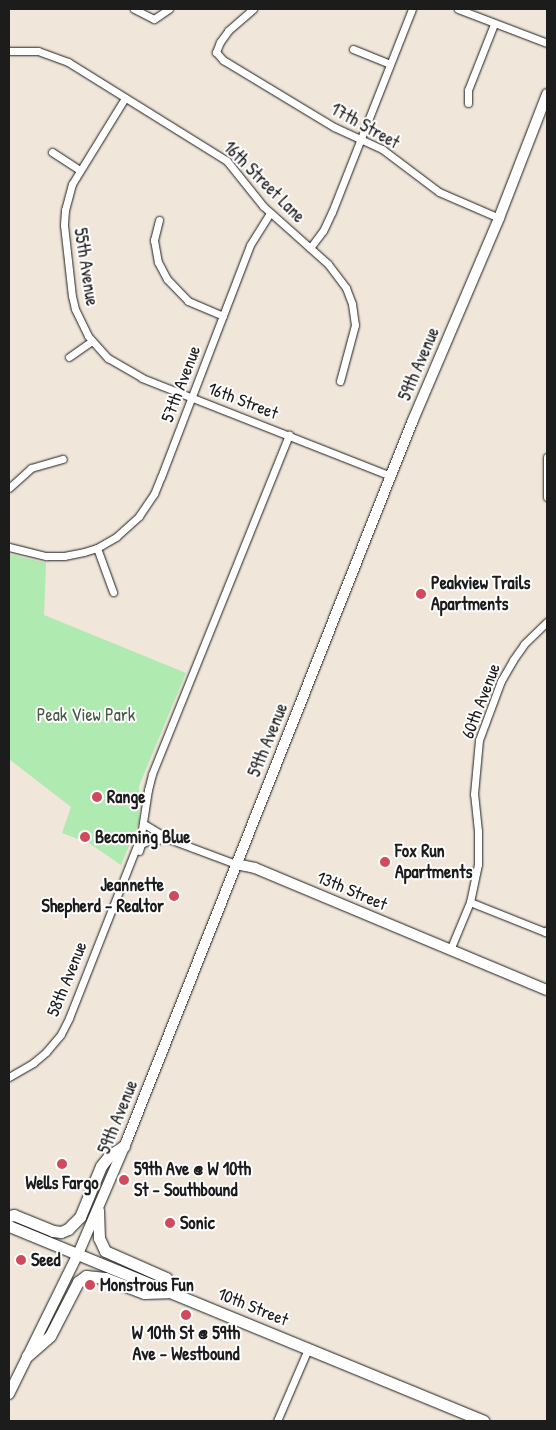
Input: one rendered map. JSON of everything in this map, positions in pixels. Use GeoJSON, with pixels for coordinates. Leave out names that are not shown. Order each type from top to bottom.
{"type":"FeatureCollection","features":[{"type":"Feature","properties":{"kind":"main road","name":"59th Avenue"},"geometry":{"type":"LineString","coordinates":[[9,1394],[98,1210],[391,476],[499,218],[547,94]]}},
{"type":"Feature","properties":{"kind":"main road","name":"13th Street"},"geometry":{"type":"LineString","coordinates":[[236,864],[255,868],[547,990]]}},
{"type":"Feature","properties":{"kind":"main road"},"geometry":{"type":"LineString","coordinates":[[9,1216],[14,1215],[53,1231],[61,1232],[68,1229],[80,1217],[101,1166],[109,1156],[124,1146]]}},
{"type":"Feature","properties":{"kind":"main road"},"geometry":{"type":"LineString","coordinates":[[98,1210],[99,1238],[105,1251],[166,1278],[177,1294]]}},
{"type":"Feature","properties":{"kind":"main road","name":"10th Street"},"geometry":{"type":"LineString","coordinates":[[9,1226],[484,1421]]}},
{"type":"Feature","properties":{"kind":"main road"},"geometry":{"type":"LineString","coordinates":[[27,1356],[50,1336],[78,1282],[86,1276],[105,1278],[144,1293],[177,1294]]}},
{"type":"Feature","properties":{"kind":"street"},"geometry":{"type":"LineString","coordinates":[[134,9],[151,18],[159,17],[169,9]]}},
{"type":"Feature","properties":{"kind":"street","name":"17th Street"},"geometry":{"type":"LineString","coordinates":[[253,9],[225,35],[216,52],[219,57],[334,127],[382,149],[439,192],[499,218]]}},
{"type":"Feature","properties":{"kind":"street"},"geometry":{"type":"LineString","coordinates":[[310,248],[328,220],[412,9]]}},
{"type":"Feature","properties":{"kind":"street"},"geometry":{"type":"LineString","coordinates":[[458,9],[547,43]]}},
{"type":"Feature","properties":{"kind":"street"},"geometry":{"type":"LineString","coordinates":[[468,103],[468,90],[494,24]]}},
{"type":"Feature","properties":{"kind":"street"},"geometry":{"type":"LineString","coordinates":[[353,49],[390,64]]}},
{"type":"Feature","properties":{"kind":"street","name":"16th Street Lane"},"geometry":{"type":"LineString","coordinates":[[9,51],[38,51],[53,54],[227,161],[270,213],[328,264],[341,280],[352,304],[354,336],[340,381]]}},
{"type":"Feature","properties":{"kind":"street","name":"55th Avenue"},"geometry":{"type":"LineString","coordinates":[[92,341],[83,326],[74,302],[64,225],[68,196],[80,170],[125,98]]}},
{"type":"Feature","properties":{"kind":"street"},"geometry":{"type":"LineString","coordinates":[[52,152],[80,170]]}},
{"type":"Feature","properties":{"kind":"street","name":"57th Avenue"},"geometry":{"type":"LineString","coordinates":[[9,547],[36,555],[54,556],[74,554],[97,548],[124,531],[146,507],[158,485],[250,245],[270,213]]}},
{"type":"Feature","properties":{"kind":"street"},"geometry":{"type":"LineString","coordinates":[[158,220],[154,240],[158,262],[167,279],[188,301],[223,316]]}},
{"type":"Feature","properties":{"kind":"street"},"geometry":{"type":"LineString","coordinates":[[69,358],[92,341]]}},
{"type":"Feature","properties":{"kind":"street","name":"16th Street"},"geometry":{"type":"LineString","coordinates":[[92,341],[108,358],[126,370],[391,476]]}},
{"type":"Feature","properties":{"kind":"street","name":"58th Avenue"},"geometry":{"type":"LineString","coordinates":[[9,1077],[27,1067],[46,1052],[65,1026],[144,824],[152,774],[289,435]]}},
{"type":"Feature","properties":{"kind":"street"},"geometry":{"type":"LineString","coordinates":[[547,457],[547,497]]}},
{"type":"Feature","properties":{"kind":"street"},"geometry":{"type":"LineString","coordinates":[[9,488],[31,468],[63,459]]}},
{"type":"Feature","properties":{"kind":"street"},"geometry":{"type":"LineString","coordinates":[[97,548],[113,592]]}},
{"type":"Feature","properties":{"kind":"street","name":"60th Avenue"},"geometry":{"type":"LineString","coordinates":[[450,950],[470,902],[478,864],[478,831],[474,794],[479,740],[501,681],[513,660],[524,644],[547,622]]}},
{"type":"Feature","properties":{"kind":"street","name":"13th Street"},"geometry":{"type":"LineString","coordinates":[[144,824],[169,839],[236,864]]}},
{"type":"Feature","properties":{"kind":"street","name":"58th Avenue"},"geometry":{"type":"LineString","coordinates":[[126,872],[132,868],[141,844],[148,841],[169,839]]}},
{"type":"Feature","properties":{"kind":"street"},"geometry":{"type":"LineString","coordinates":[[470,902],[546,931]]}},
{"type":"Feature","properties":{"kind":"street"},"geometry":{"type":"LineString","coordinates":[[277,1421],[308,1349]]}},
{"type":"Feature","properties":{"kind":"green space","name":"Peak View Park"},"geometry":{"type":"Polygon","coordinates":[[[9,554],[46,563],[44,615],[186,673],[139,786],[139,822],[121,865],[89,843],[62,833],[71,807],[9,759],[9,554]]]}},
{"type":"Feature","properties":{"kind":"place","name":"Peakview Trails Apartments"},"geometry":{"type":"Point","coordinates":[421,594]}},
{"type":"Feature","properties":{"kind":"place","name":"Range"},"geometry":{"type":"Point","coordinates":[97,797]}},
{"type":"Feature","properties":{"kind":"place","name":"Becoming Blue"},"geometry":{"type":"Point","coordinates":[85,837]}},
{"type":"Feature","properties":{"kind":"place","name":"Fox Run Apartments"},"geometry":{"type":"Point","coordinates":[385,862]}},
{"type":"Feature","properties":{"kind":"place","name":"Jeannette Shepherd - Realtor"},"geometry":{"type":"Point","coordinates":[174,896]}},
{"type":"Feature","properties":{"kind":"place","name":"Wells Fargo"},"geometry":{"type":"Point","coordinates":[62,1164]}},
{"type":"Feature","properties":{"kind":"place","name":"59th Ave @ W 10th St - Southbound"},"geometry":{"type":"Point","coordinates":[124,1180]}},
{"type":"Feature","properties":{"kind":"place","name":"Sonic"},"geometry":{"type":"Point","coordinates":[170,1223]}},
{"type":"Feature","properties":{"kind":"place","name":"Seed"},"geometry":{"type":"Point","coordinates":[21,1260]}},
{"type":"Feature","properties":{"kind":"place","name":"Monstrous Fun"},"geometry":{"type":"Point","coordinates":[90,1285]}},
{"type":"Feature","properties":{"kind":"place","name":"W 10th St @ 59th Ave - Westbound"},"geometry":{"type":"Point","coordinates":[186,1315]}}]}
